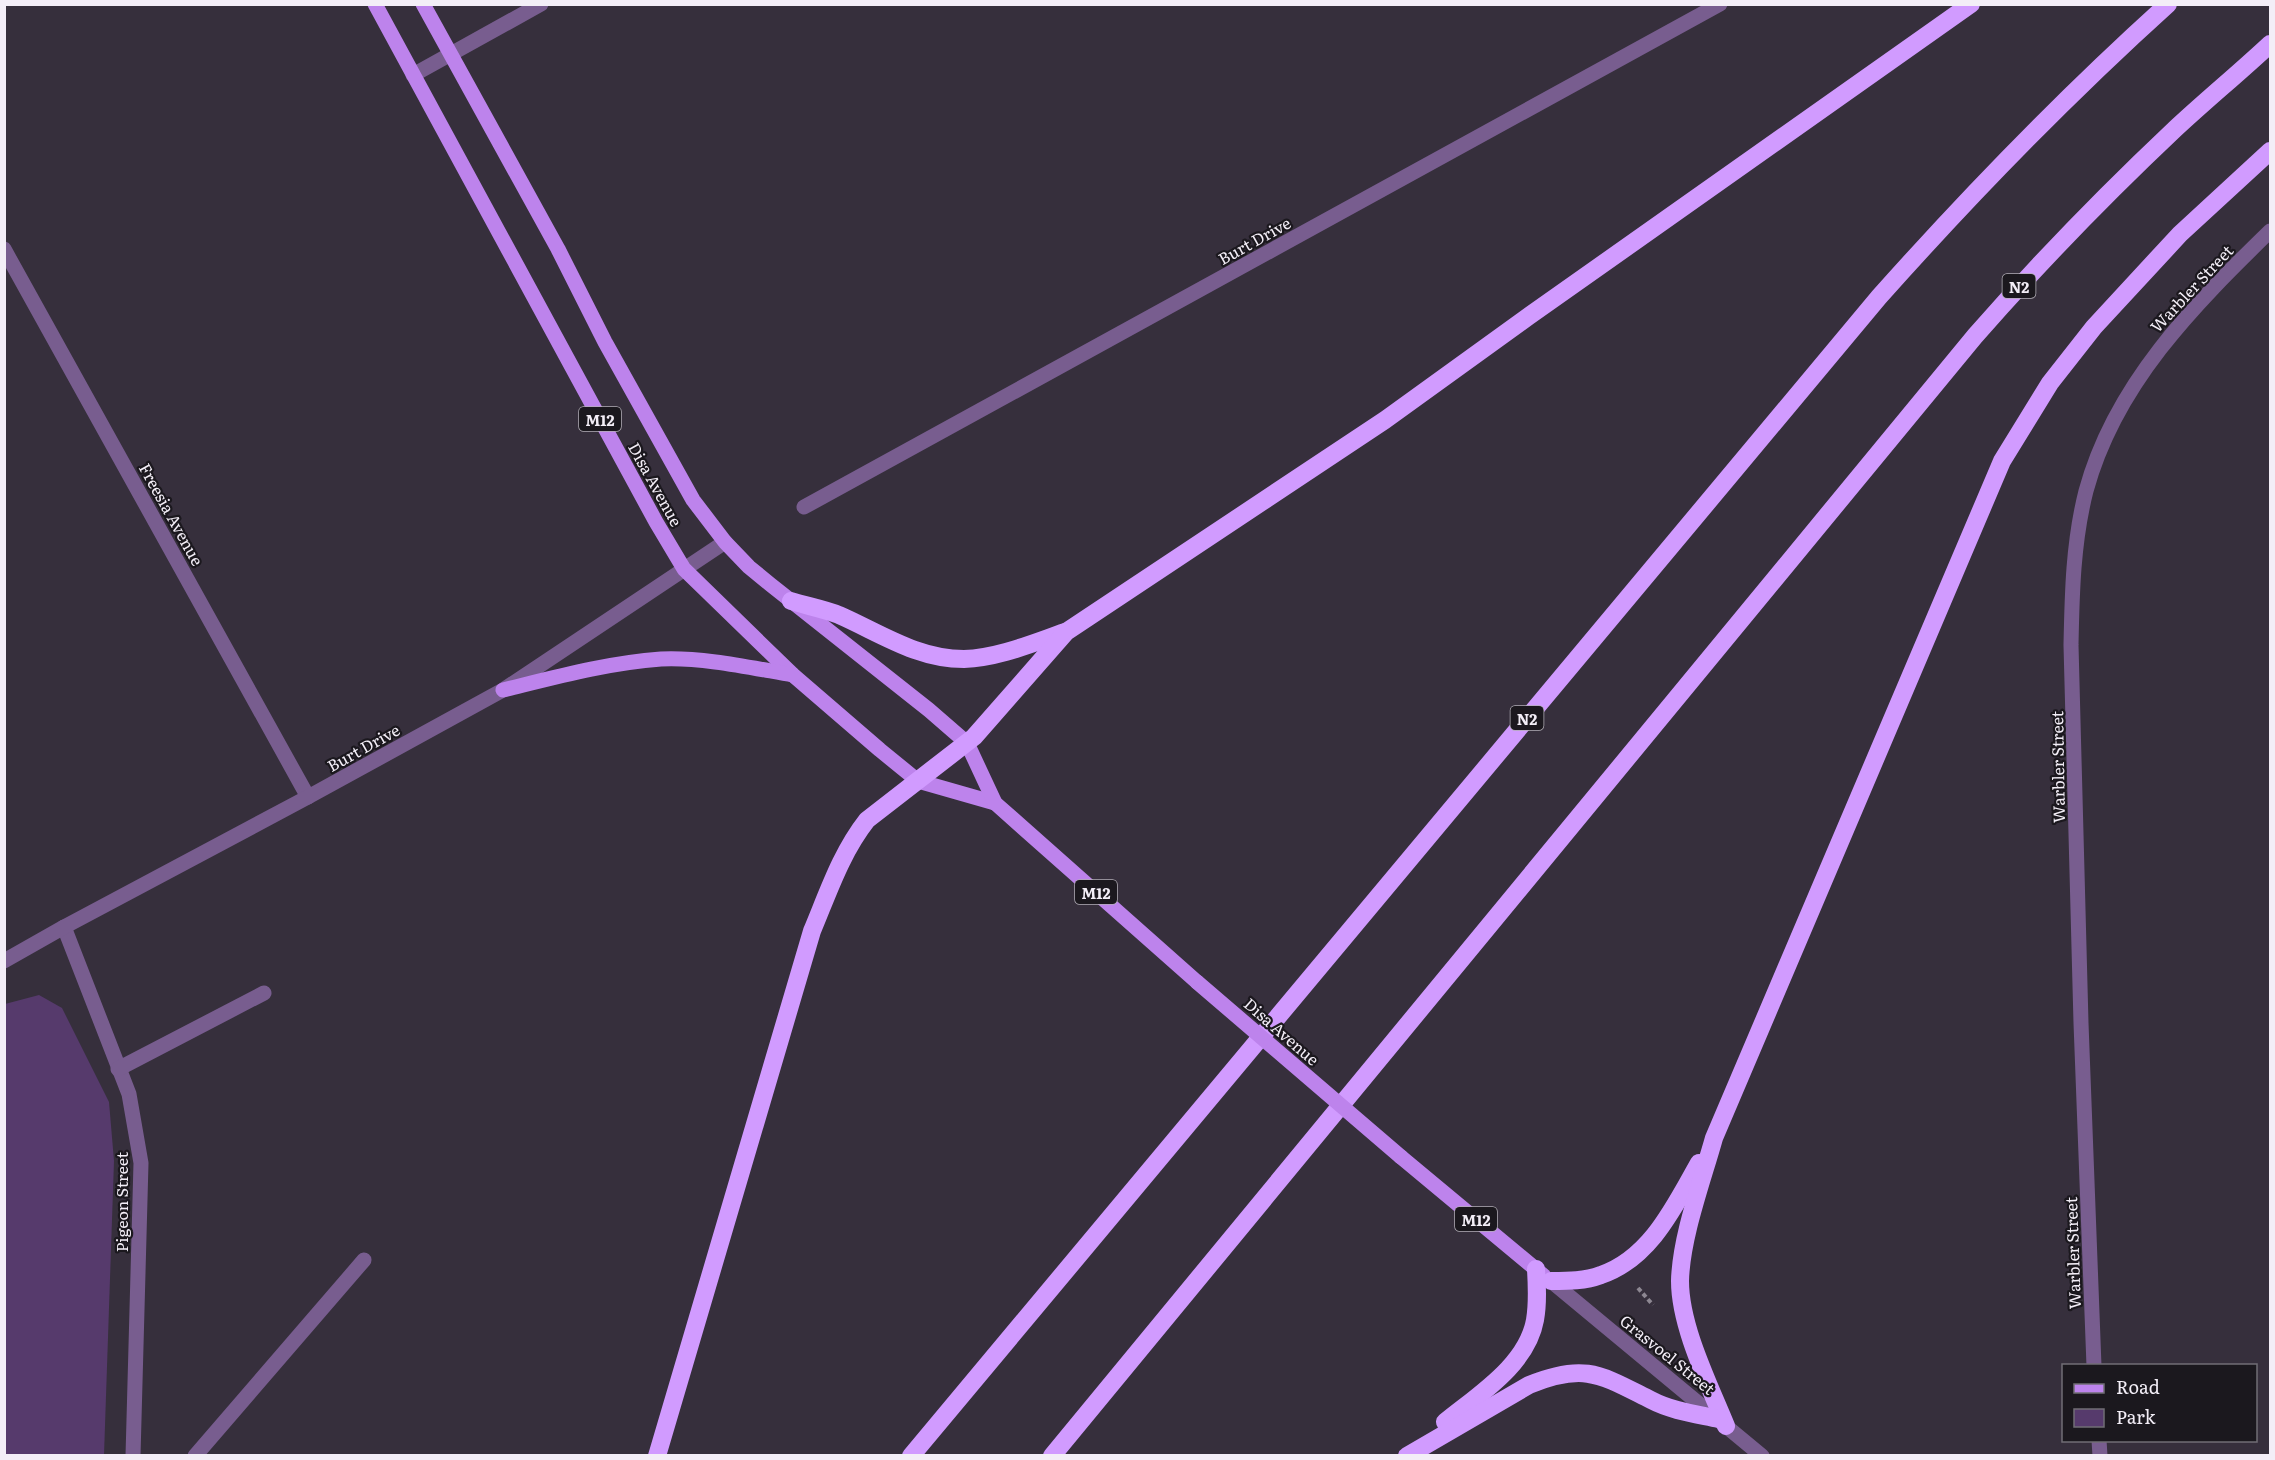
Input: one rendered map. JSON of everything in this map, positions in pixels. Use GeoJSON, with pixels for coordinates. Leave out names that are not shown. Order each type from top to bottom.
{"type":"FeatureCollection","features":[{"type":"Feature","properties":{"kind":"highway"},"geometry":{"type":"LineString","coordinates":[[657,1455],[812,931],[842,860],[867,820],[967,742],[1066,632],[1385,420],[1971,4]]}},
{"type":"Feature","properties":{"kind":"highway","name":"N2"},"geometry":{"type":"LineString","coordinates":[[911,1455],[1879,297],[2003,164],[2086,80],[2168,4]]}},
{"type":"Feature","properties":{"kind":"highway","name":"N2"},"geometry":{"type":"LineString","coordinates":[[1052,1455],[1975,336],[2075,227],[2176,128],[2271,44]]}},
{"type":"Feature","properties":{"kind":"highway"},"geometry":{"type":"LineString","coordinates":[[1551,1281],[1577,1281],[1600,1276],[1620,1267],[1652,1240],[1668,1216],[1714,1138],[2002,461],[2050,383],[2094,327],[2180,234],[2271,151]]}},
{"type":"Feature","properties":{"kind":"highway"},"geometry":{"type":"LineString","coordinates":[[791,601],[837,614],[914,650],[942,657],[965,659],[1005,652],[1066,632]]}},
{"type":"Feature","properties":{"kind":"highway"},"geometry":{"type":"LineString","coordinates":[[1714,1138],[1685,1244],[1680,1280],[1683,1307],[1698,1358],[1722,1423]]}},
{"type":"Feature","properties":{"kind":"highway"},"geometry":{"type":"LineString","coordinates":[[1406,1455],[1498,1379],[1521,1352],[1535,1322],[1536,1269]]}},
{"type":"Feature","properties":{"kind":"highway"},"geometry":{"type":"LineString","coordinates":[[1406,1455],[1529,1385],[1550,1376],[1567,1374],[1589,1373],[1605,1376],[1667,1406],[1722,1423]]}},
{"type":"Feature","properties":{"kind":"main road","name":"Disa Avenue"},"geometry":{"type":"LineString","coordinates":[[375,4],[651,513],[684,569],[793,675],[918,781],[995,802]]}},
{"type":"Feature","properties":{"kind":"main road","name":"Disa Avenue"},"geometry":{"type":"LineString","coordinates":[[423,4],[693,500],[725,542],[749,567],[967,742],[995,802],[1197,982],[1401,1157],[1551,1281]]}},
{"type":"Feature","properties":{"kind":"main road"},"geometry":{"type":"LineString","coordinates":[[503,690],[602,665],[663,659],[731,664],[793,675]]}},
{"type":"Feature","properties":{"kind":"street"},"geometry":{"type":"LineString","coordinates":[[413,75],[541,4]]}},
{"type":"Feature","properties":{"kind":"street","name":"Burt Drive"},"geometry":{"type":"LineString","coordinates":[[804,507],[1720,4]]}},
{"type":"Feature","properties":{"kind":"street","name":"Warbler Street"},"geometry":{"type":"LineString","coordinates":[[2094,1364],[2081,1023],[2071,645],[2072,587],[2077,537],[2086,492],[2096,461],[2126,395],[2180,324],[2220,280],[2271,231]]}},
{"type":"Feature","properties":{"kind":"street","name":"Freesia Avenue"},"geometry":{"type":"LineString","coordinates":[[4,249],[308,797]]}},
{"type":"Feature","properties":{"kind":"street","name":"Burt Drive"},"geometry":{"type":"LineString","coordinates":[[4,961],[503,690],[725,542]]}},
{"type":"Feature","properties":{"kind":"street","name":"Pigeon Street"},"geometry":{"type":"LineString","coordinates":[[64,927],[129,1094],[138,1132],[141,1163],[138,1453]]}},
{"type":"Feature","properties":{"kind":"street"},"geometry":{"type":"LineString","coordinates":[[118,1069],[264,993]]}},
{"type":"Feature","properties":{"kind":"street"},"geometry":{"type":"LineString","coordinates":[[195,1455],[364,1260]]}},
{"type":"Feature","properties":{"kind":"street","name":"Grasvoel Street"},"geometry":{"type":"LineString","coordinates":[[1551,1281],[1762,1455]]}},
{"type":"Feature","properties":{"kind":"path"},"geometry":{"type":"LineString","coordinates":[[1620,1267],[1656,1308],[1683,1307]]}},
{"type":"Feature","properties":{"kind":"green space"},"geometry":{"type":"Polygon","coordinates":[[[39,995],[62,1008],[109,1102],[114,1161],[104,1455],[5,1455],[5,1004],[39,995]]]}}]}
